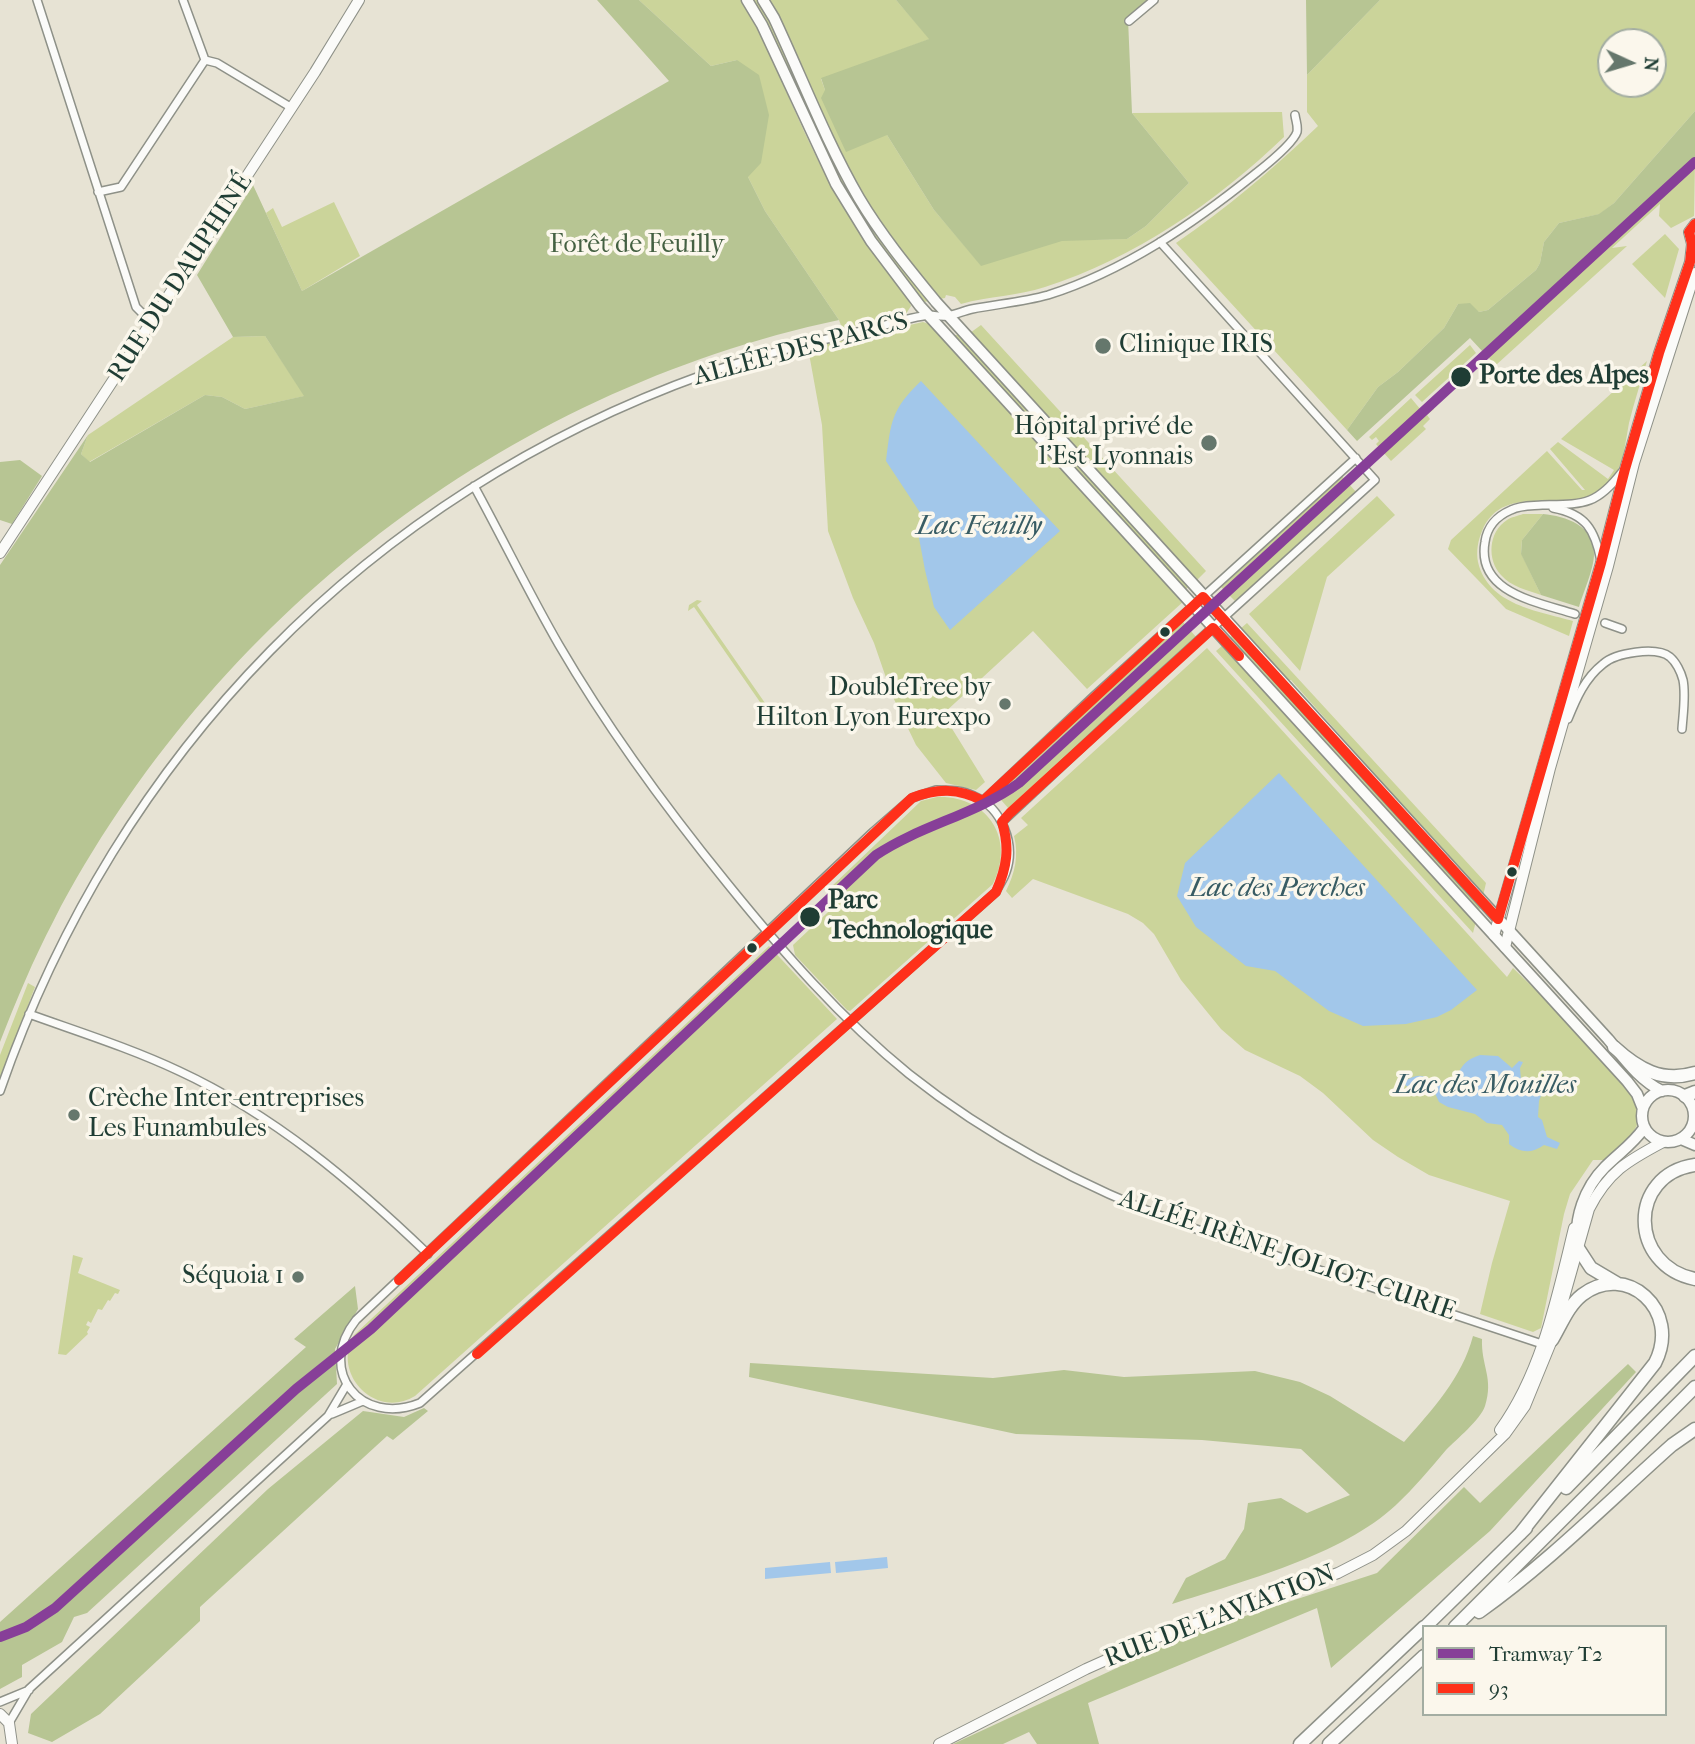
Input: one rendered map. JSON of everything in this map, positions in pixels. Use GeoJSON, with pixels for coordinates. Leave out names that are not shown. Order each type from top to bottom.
{"type":"FeatureCollection","features":[{"type":"Feature","properties":{"kind":"highway"},"geometry":{"type":"LineString","coordinates":[[1614,1046],[1640,1069],[1663,1075],[1695,1073]]}},
{"type":"Feature","properties":{"kind":"highway"},"geometry":{"type":"LineString","coordinates":[[1695,1165],[1678,1170],[1658,1184],[1647,1203],[1644,1225],[1649,1245],[1659,1261],[1675,1273],[1695,1279]]}},
{"type":"Feature","properties":{"kind":"highway"},"geometry":{"type":"LineString","coordinates":[[1520,1534],[1629,1398],[1655,1363],[1661,1349],[1663,1329],[1656,1309],[1642,1294],[1619,1285],[1591,1268],[1578,1248]]}},
{"type":"Feature","properties":{"kind":"highway"},"geometry":{"type":"LineString","coordinates":[[1547,1342],[1570,1308],[1583,1295],[1600,1286],[1619,1285]]}},
{"type":"Feature","properties":{"kind":"highway"},"geometry":{"type":"LineString","coordinates":[[1426,1625],[1695,1356]]}},
{"type":"Feature","properties":{"kind":"highway"},"geometry":{"type":"LineString","coordinates":[[1459,1625],[1695,1387]]}},
{"type":"Feature","properties":{"kind":"highway"},"geometry":{"type":"LineString","coordinates":[[1460,1625],[1506,1592],[1672,1445],[1695,1429]]}},
{"type":"Feature","properties":{"kind":"highway"},"geometry":{"type":"LineString","coordinates":[[1300,1744],[1422,1629]]}},
{"type":"Feature","properties":{"kind":"highway"},"geometry":{"type":"LineString","coordinates":[[1329,1744],[1422,1658]]}},
{"type":"Feature","properties":{"kind":"main road"},"geometry":{"type":"LineString","coordinates":[[747,0],[762,25],[836,184],[871,241],[929,315],[1627,1081],[1637,1094],[1643,1109],[1644,1128],[1649,1134],[1663,1142],[1681,1139],[1694,1125],[1690,1094],[1662,1091],[1650,1097],[1643,1109]]}},
{"type":"Feature","properties":{"kind":"main road"},"geometry":{"type":"LineString","coordinates":[[763,0],[860,199],[909,270],[1636,1073],[1662,1091]]}},
{"type":"Feature","properties":{"kind":"main road","name":"RUE DE L'AVIATION"},"geometry":{"type":"LineString","coordinates":[[1576,1222],[1586,1196],[1604,1168],[1633,1143],[1644,1128]]}},
{"type":"Feature","properties":{"kind":"main road"},"geometry":{"type":"LineString","coordinates":[[1681,1139],[1695,1146]]}},
{"type":"Feature","properties":{"kind":"main road"},"geometry":{"type":"LineString","coordinates":[[1576,1222],[1578,1248]]}},
{"type":"Feature","properties":{"kind":"street"},"geometry":{"type":"LineString","coordinates":[[37,0],[136,307],[152,323]]}},
{"type":"Feature","properties":{"kind":"street"},"geometry":{"type":"LineString","coordinates":[[183,0],[205,60]]}},
{"type":"Feature","properties":{"kind":"street","name":"RUE DU DAUPHINÉ"},"geometry":{"type":"LineString","coordinates":[[0,553],[292,108],[359,0]]}},
{"type":"Feature","properties":{"kind":"street"},"geometry":{"type":"LineString","coordinates":[[1129,21],[1154,0]]}},
{"type":"Feature","properties":{"kind":"street"},"geometry":{"type":"LineString","coordinates":[[98,192],[121,187],[205,60]]}},
{"type":"Feature","properties":{"kind":"street"},"geometry":{"type":"LineString","coordinates":[[205,60],[217,63],[292,108]]}},
{"type":"Feature","properties":{"kind":"street"},"geometry":{"type":"LineString","coordinates":[[948,316],[1047,295],[1096,276],[1160,242],[1219,203],[1270,161],[1294,138],[1298,128],[1295,115]]}},
{"type":"Feature","properties":{"kind":"street"},"geometry":{"type":"LineString","coordinates":[[1494,935],[1601,564],[1625,469],[1694,245],[1689,232],[1695,224]]}},
{"type":"Feature","properties":{"kind":"street"},"geometry":{"type":"LineString","coordinates":[[1002,822],[1375,480],[1160,242]]}},
{"type":"Feature","properties":{"kind":"street"},"geometry":{"type":"LineString","coordinates":[[1505,947],[1550,768],[1634,463],[1695,273]]}},
{"type":"Feature","properties":{"kind":"street","name":"ALLÉE DES PARCS"},"geometry":{"type":"LineString","coordinates":[[0,1091],[29,1014],[66,934],[121,838],[159,782],[228,696],[274,647],[356,570],[474,486],[583,424],[694,379],[803,344],[929,315],[948,316]]}},
{"type":"Feature","properties":{"kind":"street"},"geometry":{"type":"LineString","coordinates":[[983,801],[1356,458]]}},
{"type":"Feature","properties":{"kind":"street"},"geometry":{"type":"LineString","coordinates":[[1574,614],[1499,586],[1487,572],[1483,552],[1486,536],[1493,523],[1512,509],[1593,500],[1608,491],[1625,469]]}},
{"type":"Feature","properties":{"kind":"street","name":"ALLÉE IRÈNE JOLIOT-CURIE"},"geometry":{"type":"LineString","coordinates":[[474,486],[545,620],[585,687],[628,753],[689,836],[768,932],[851,1022],[932,1091],[1031,1156],[1139,1208],[1187,1226],[1547,1342]]}},
{"type":"Feature","properties":{"kind":"street"},"geometry":{"type":"LineString","coordinates":[[1542,505],[1570,513],[1586,523],[1596,539],[1601,564]]}},
{"type":"Feature","properties":{"kind":"street"},"geometry":{"type":"LineString","coordinates":[[1605,623],[1622,629]]}},
{"type":"Feature","properties":{"kind":"street"},"geometry":{"type":"LineString","coordinates":[[1550,768],[1577,698],[1589,677],[1604,662],[1626,654],[1652,651],[1670,657],[1684,683],[1682,729]]}},
{"type":"Feature","properties":{"kind":"street"},"geometry":{"type":"LineString","coordinates":[[936,790],[953,790],[983,801],[1002,822],[1008,840],[1009,858],[1006,871],[996,892],[420,1403],[393,1410],[377,1408],[363,1401],[347,1384],[341,1358],[342,1345],[356,1320],[912,799],[936,790]]}},
{"type":"Feature","properties":{"kind":"street"},"geometry":{"type":"LineString","coordinates":[[29,1014],[122,1046],[182,1072],[267,1120],[331,1166],[428,1254]]}},
{"type":"Feature","properties":{"kind":"street","name":"RUE DE L'AVIATION"},"geometry":{"type":"LineString","coordinates":[[1479,1459],[1521,1397],[1547,1342],[1589,1209],[1600,1188],[1613,1172],[1663,1142]]}},
{"type":"Feature","properties":{"kind":"street","name":"RUE DE L'AVIATION"},"geometry":{"type":"LineString","coordinates":[[939,1744],[1086,1669],[1155,1638],[1214,1615],[1321,1581],[1356,1565],[1406,1531],[1505,1434],[1525,1406],[1544,1364],[1576,1222]]}},
{"type":"Feature","properties":{"kind":"street"},"geometry":{"type":"LineString","coordinates":[[328,1416],[347,1384]]}},
{"type":"Feature","properties":{"kind":"street"},"geometry":{"type":"LineString","coordinates":[[9,1723],[29,1689],[328,1416],[363,1401]]}},
{"type":"Feature","properties":{"kind":"street"},"geometry":{"type":"LineString","coordinates":[[0,1702],[29,1689]]}},
{"type":"Feature","properties":{"kind":"street"},"geometry":{"type":"LineString","coordinates":[[0,1714],[9,1723],[13,1744]]}},
{"type":"Feature","properties":{"kind":"green space","name":"Forêt de Feuilly"},"geometry":{"type":"Polygon","coordinates":[[[597,0],[639,0],[711,66],[737,60],[759,75],[769,115],[761,163],[748,177],[765,211],[839,320],[716,354],[597,401],[485,461],[380,533],[283,616],[196,709],[119,810],[54,920],[0,1042],[0,565],[88,435],[81,454],[90,462],[205,395],[222,397],[245,409],[304,396],[265,336],[233,337],[197,275],[253,185],[302,291],[669,81],[597,0]]]}},
{"type":"Feature","properties":{"kind":"green space"},"geometry":{"type":"Polygon","coordinates":[[[639,0],[743,0],[826,176],[863,236],[908,298],[911,306],[904,317],[842,328],[765,211],[748,177],[737,60],[711,66],[639,0]]]}},
{"type":"Feature","properties":{"kind":"green space"},"geometry":{"type":"Polygon","coordinates":[[[753,0],[896,0],[930,39],[821,79],[825,90],[887,135],[934,210],[981,265],[1062,240],[1127,239],[1146,226],[1189,183],[1132,113],[1282,112],[1284,137],[1231,184],[1202,205],[1142,244],[1111,260],[1078,275],[1024,292],[961,304],[955,297],[946,295],[945,298],[924,302],[872,234],[838,179],[753,0]]]}},
{"type":"Feature","properties":{"kind":"green space"},"geometry":{"type":"Polygon","coordinates":[[[896,0],[1151,0],[1128,19],[1132,113],[1189,183],[1146,226],[1127,239],[1062,241],[981,266],[934,210],[887,135],[846,152],[821,98],[825,90],[821,78],[929,39],[896,0]]]}},
{"type":"Feature","properties":{"kind":"green space"},"geometry":{"type":"Polygon","coordinates":[[[1306,0],[1380,0],[1307,75],[1306,0]]]}},
{"type":"Feature","properties":{"kind":"green space"},"geometry":{"type":"Polygon","coordinates":[[[1380,0],[1695,0],[1695,111],[1614,203],[1600,214],[1559,223],[1544,242],[1536,270],[1488,310],[1479,312],[1458,304],[1444,328],[1398,372],[1378,387],[1347,430],[1176,243],[1249,188],[1318,126],[1307,112],[1307,75],[1380,0]]]}},
{"type":"Feature","properties":{"kind":"green space"},"geometry":{"type":"Polygon","coordinates":[[[1695,111],[1695,160],[1483,352],[1470,338],[1357,441],[1347,430],[1378,387],[1398,372],[1444,328],[1458,304],[1470,303],[1479,312],[1488,310],[1536,270],[1544,242],[1559,223],[1599,214],[1614,203],[1695,111]]]}},
{"type":"Feature","properties":{"kind":"green space"},"geometry":{"type":"Polygon","coordinates":[[[1695,160],[1694,216],[1671,228],[1659,216],[1660,204],[1612,248],[1627,246],[1496,365],[1483,352],[1695,160]]]}},
{"type":"Feature","properties":{"kind":"green space"},"geometry":{"type":"Polygon","coordinates":[[[334,202],[360,256],[302,291],[266,213],[273,208],[282,227],[334,202]]]}},
{"type":"Feature","properties":{"kind":"green space"},"geometry":{"type":"Polygon","coordinates":[[[1665,234],[1679,249],[1665,298],[1632,264],[1665,234]]]}},
{"type":"Feature","properties":{"kind":"green space"},"geometry":{"type":"Polygon","coordinates":[[[923,322],[932,325],[1184,601],[1087,689],[1033,631],[943,714],[985,782],[976,790],[946,783],[916,745],[892,695],[874,643],[853,598],[828,531],[822,425],[808,348],[923,322]]]}},
{"type":"Feature","properties":{"kind":"green space"},"geometry":{"type":"Polygon","coordinates":[[[981,325],[1206,571],[1196,581],[970,333],[981,325]]]}},
{"type":"Feature","properties":{"kind":"green space"},"geometry":{"type":"Polygon","coordinates":[[[954,335],[958,335],[1189,586],[1185,590],[954,335]]]}},
{"type":"Feature","properties":{"kind":"green space"},"geometry":{"type":"Polygon","coordinates":[[[265,336],[305,396],[245,409],[222,397],[205,395],[89,462],[81,454],[88,435],[233,337],[265,336]]]}},
{"type":"Feature","properties":{"kind":"green space"},"geometry":{"type":"Polygon","coordinates":[[[1470,345],[1476,353],[1422,402],[1415,395],[1470,345]]]}},
{"type":"Feature","properties":{"kind":"green space"},"geometry":{"type":"Polygon","coordinates":[[[1647,361],[1620,466],[1612,481],[1591,496],[1575,500],[1521,502],[1506,506],[1492,515],[1479,539],[1478,562],[1492,588],[1516,604],[1573,621],[1569,636],[1506,609],[1448,549],[1451,540],[1547,451],[1582,490],[1585,490],[1550,449],[1558,442],[1608,479],[1614,470],[1561,439],[1647,361]]]}},
{"type":"Feature","properties":{"kind":"green space"},"geometry":{"type":"Polygon","coordinates":[[[1411,398],[1421,410],[1429,403],[1434,409],[1427,415],[1430,419],[1423,426],[1426,429],[1391,461],[1376,444],[1379,441],[1376,437],[1372,440],[1369,437],[1411,398]]]}},
{"type":"Feature","properties":{"kind":"green space"},"geometry":{"type":"Polygon","coordinates":[[[20,460],[42,476],[12,524],[0,520],[0,462],[20,460]]]}},
{"type":"Feature","properties":{"kind":"green space"},"geometry":{"type":"Polygon","coordinates":[[[1342,476],[1356,492],[1236,602],[1221,587],[1342,476]]]}},
{"type":"Feature","properties":{"kind":"green space"},"geometry":{"type":"Polygon","coordinates":[[[1377,496],[1395,515],[1327,577],[1300,671],[1249,614],[1377,496]]]}},
{"type":"Feature","properties":{"kind":"green space"},"geometry":{"type":"Polygon","coordinates":[[[1523,514],[1543,514],[1522,540],[1521,553],[1541,595],[1510,582],[1501,575],[1493,562],[1492,546],[1496,532],[1507,520],[1523,514]]]}},
{"type":"Feature","properties":{"kind":"green space"},"geometry":{"type":"Polygon","coordinates":[[[1543,514],[1570,520],[1590,536],[1594,554],[1592,567],[1579,607],[1541,595],[1521,554],[1522,540],[1543,514]]]}},
{"type":"Feature","properties":{"kind":"green space"},"geometry":{"type":"Polygon","coordinates":[[[697,600],[702,601],[697,605],[774,716],[768,722],[764,720],[769,715],[694,607],[688,611],[689,605],[697,600]]]}},
{"type":"Feature","properties":{"kind":"green space"},"geometry":{"type":"Polygon","coordinates":[[[1183,622],[1197,638],[1009,809],[995,793],[1183,622]]]}},
{"type":"Feature","properties":{"kind":"green space"},"geometry":{"type":"Polygon","coordinates":[[[1247,623],[1486,883],[1483,896],[1291,680],[1286,680],[1240,629],[1247,623]]]}},
{"type":"Feature","properties":{"kind":"green space"},"geometry":{"type":"Polygon","coordinates":[[[1233,635],[1481,905],[1479,911],[1229,638],[1233,635]]]}},
{"type":"Feature","properties":{"kind":"green space"},"geometry":{"type":"Polygon","coordinates":[[[1223,645],[1476,921],[1473,933],[1216,651],[1223,645]]]}},
{"type":"Feature","properties":{"kind":"green space"},"geometry":{"type":"Polygon","coordinates":[[[1207,648],[1507,977],[1513,968],[1550,1004],[1626,1086],[1636,1105],[1637,1125],[1629,1141],[1606,1160],[1593,1160],[1570,1194],[1541,1328],[1533,1332],[1480,1314],[1510,1201],[1429,1175],[1373,1140],[1323,1093],[1300,1076],[1245,1050],[1221,1029],[1181,980],[1154,934],[1143,923],[1128,914],[1033,879],[1012,898],[1006,891],[1015,864],[1014,836],[1028,825],[1021,818],[1207,648]]]}},
{"type":"Feature","properties":{"kind":"green space"},"geometry":{"type":"Polygon","coordinates":[[[937,797],[955,798],[970,803],[992,822],[999,836],[1001,851],[993,884],[850,1011],[847,1010],[795,955],[793,945],[843,898],[832,886],[921,801],[937,797]]]}},
{"type":"Feature","properties":{"kind":"green space"},"geometry":{"type":"Polygon","coordinates":[[[769,946],[837,1019],[415,1396],[400,1402],[386,1402],[372,1398],[361,1389],[348,1364],[348,1350],[354,1335],[769,946]]]}},
{"type":"Feature","properties":{"kind":"green space"},"geometry":{"type":"Polygon","coordinates":[[[28,983],[35,987],[0,1078],[0,1055],[28,983]]]}},
{"type":"Feature","properties":{"kind":"green space"},"geometry":{"type":"Polygon","coordinates":[[[73,1255],[83,1258],[78,1273],[120,1290],[108,1300],[102,1310],[98,1309],[91,1323],[88,1321],[88,1334],[66,1355],[58,1354],[73,1255]]]}},
{"type":"Feature","properties":{"kind":"green space"},"geometry":{"type":"Polygon","coordinates":[[[355,1286],[358,1309],[335,1349],[337,1384],[87,1613],[74,1617],[62,1642],[22,1665],[22,1677],[0,1689],[0,1622],[306,1347],[294,1339],[355,1286]]]}},
{"type":"Feature","properties":{"kind":"green space"},"geometry":{"type":"Polygon","coordinates":[[[1473,1336],[1482,1339],[1488,1380],[1483,1411],[1396,1505],[1374,1523],[1320,1552],[1259,1576],[1172,1604],[1186,1578],[1225,1559],[1244,1529],[1248,1503],[1281,1498],[1307,1513],[1350,1495],[1301,1449],[1202,1440],[1016,1434],[749,1377],[750,1363],[993,1378],[1064,1370],[1124,1377],[1255,1371],[1300,1382],[1330,1396],[1404,1442],[1454,1380],[1473,1336]]]}},
{"type":"Feature","properties":{"kind":"green space"},"geometry":{"type":"Polygon","coordinates":[[[1628,1364],[1636,1372],[1490,1531],[1331,1668],[1317,1608],[1088,1703],[1099,1744],[1037,1744],[1029,1732],[1003,1744],[953,1744],[1190,1634],[1377,1573],[1464,1487],[1480,1503],[1628,1364]]]}},
{"type":"Feature","properties":{"kind":"green space"},"geometry":{"type":"Polygon","coordinates":[[[424,1408],[428,1411],[393,1440],[387,1436],[200,1607],[200,1621],[100,1714],[52,1742],[28,1733],[31,1714],[268,1489],[363,1411],[404,1417],[424,1408]]]}},
{"type":"Feature","properties":{"kind":"water","name":"Lac Feuilly"},"geometry":{"type":"Polygon","coordinates":[[[921,381],[1060,531],[950,630],[934,607],[925,570],[919,538],[923,517],[886,461],[894,417],[904,400],[921,381]]]}},
{"type":"Feature","properties":{"kind":"water","name":"Lac des Perches"},"geometry":{"type":"Polygon","coordinates":[[[1279,773],[1477,990],[1437,1017],[1406,1024],[1363,1026],[1329,1011],[1275,971],[1246,966],[1196,927],[1177,896],[1185,863],[1279,773]]]}},
{"type":"Feature","properties":{"kind":"water","name":"Lac des Mouilles"},"geometry":{"type":"Polygon","coordinates":[[[1480,1055],[1498,1056],[1512,1068],[1519,1061],[1523,1062],[1520,1068],[1521,1080],[1542,1093],[1538,1117],[1542,1120],[1547,1137],[1560,1143],[1557,1149],[1544,1145],[1530,1151],[1518,1149],[1509,1144],[1509,1135],[1502,1125],[1487,1123],[1475,1114],[1448,1107],[1439,1102],[1433,1089],[1427,1085],[1405,1085],[1406,1080],[1421,1076],[1439,1085],[1449,1083],[1467,1061],[1480,1055]]]}},
{"type":"Feature","properties":{"kind":"water"},"geometry":{"type":"Polygon","coordinates":[[[887,1557],[888,1568],[836,1573],[835,1562],[887,1557]]]}},
{"type":"Feature","properties":{"kind":"water"},"geometry":{"type":"Polygon","coordinates":[[[830,1562],[831,1573],[765,1579],[765,1568],[830,1562]]]}},
{"type":"Feature","properties":{"kind":"tram line","name":"T2"},"geometry":{"type":"LineString","coordinates":[[0,1637],[26,1627],[55,1608],[296,1389],[371,1329],[876,855],[911,836],[984,804],[1019,783],[1695,162]]}},
{"type":"Feature","properties":{"kind":"transit line","name":"93"},"geometry":{"type":"LineString","coordinates":[[1498,919],[1601,563],[1625,469],[1659,353],[1690,262],[1692,244],[1689,232],[1695,224]]}},
{"type":"Feature","properties":{"kind":"transit line","name":"93"},"geometry":{"type":"LineString","coordinates":[[399,1280],[912,798],[930,792],[948,791],[983,801],[1203,597],[1498,919]]}},
{"type":"Feature","properties":{"kind":"transit line","name":"93"},"geometry":{"type":"LineString","coordinates":[[477,1354],[996,892],[1006,857],[1002,822],[1010,813],[1213,628],[1239,656]]}},
{"type":"Feature","properties":{"kind":"place","name":"Clinique IRIS"},"geometry":{"type":"Point","coordinates":[1103,346]}},
{"type":"Feature","properties":{"kind":"place","name":"Porte des Alpes"},"geometry":{"type":"Point","coordinates":[1461,377]}},
{"type":"Feature","properties":{"kind":"place","name":"Hôpital privé de l'Est Lyonnais"},"geometry":{"type":"Point","coordinates":[1209,443]}},
{"type":"Feature","properties":{"kind":"place","name":"DoubleTree by Hilton Lyon Eurexpo"},"geometry":{"type":"Point","coordinates":[1005,704]}},
{"type":"Feature","properties":{"kind":"place","name":"Parc Technologique"},"geometry":{"type":"Point","coordinates":[810,917]}},
{"type":"Feature","properties":{"kind":"place","name":"Crèche Inter-entreprises Les Funambules"},"geometry":{"type":"Point","coordinates":[74,1115]}},
{"type":"Feature","properties":{"kind":"place","name":"Séquoia 1"},"geometry":{"type":"Point","coordinates":[298,1277]}}]}
